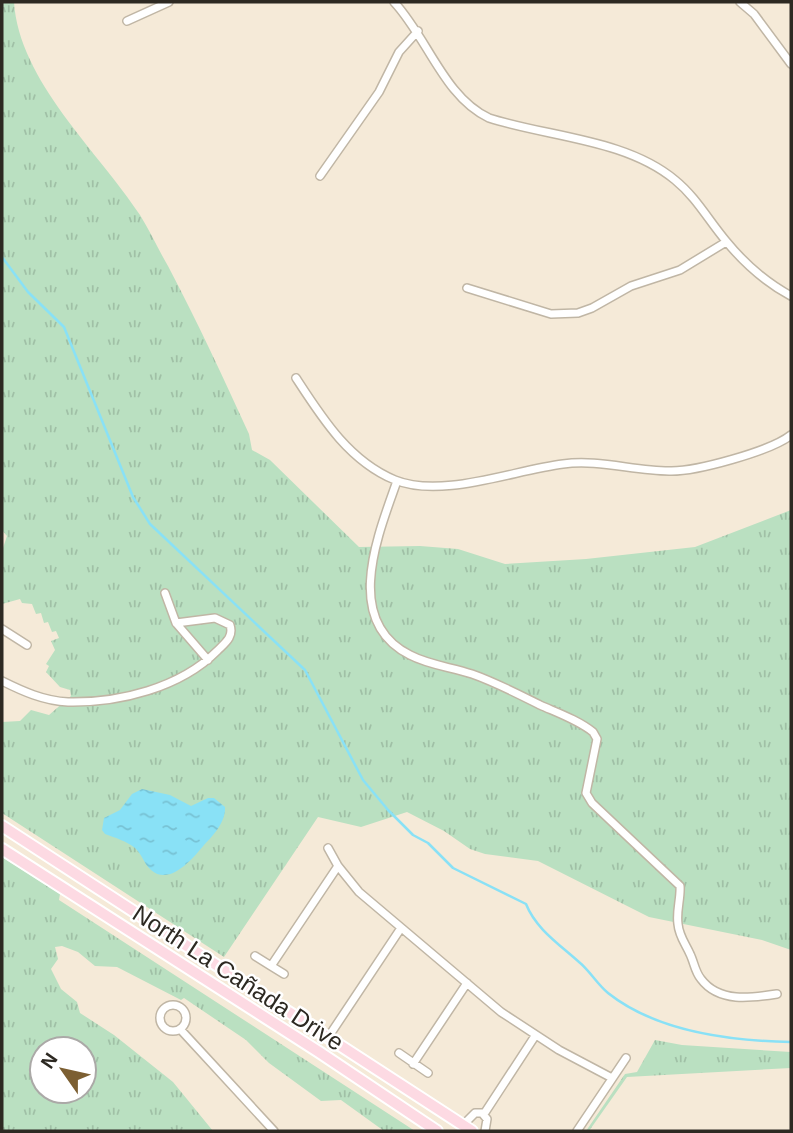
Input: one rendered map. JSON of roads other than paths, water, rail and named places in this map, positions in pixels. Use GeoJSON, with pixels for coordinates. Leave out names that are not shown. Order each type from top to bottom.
{"type":"FeatureCollection","features":[{"type":"Feature","properties":{"kind":"main road","name":"North La Cañada Drive"},"geometry":{"type":"LineString","coordinates":[[2,825],[468,1128]]}},
{"type":"Feature","properties":{"kind":"main road","name":"North La Cañada Drive"},"geometry":{"type":"LineString","coordinates":[[2,849],[438,1131]]}},
{"type":"Feature","properties":{"kind":"main road"},"geometry":{"type":"LineString","coordinates":[[182,964],[192,948]]}},
{"type":"Feature","properties":{"kind":"street"},"geometry":{"type":"LineString","coordinates":[[127,21],[169,2]]}},
{"type":"Feature","properties":{"kind":"street"},"geometry":{"type":"LineString","coordinates":[[394,2],[418,31],[460,97],[475,110],[495,120],[627,153],[644,160],[676,180],[726,242],[756,271],[791,296]]}},
{"type":"Feature","properties":{"kind":"street"},"geometry":{"type":"LineString","coordinates":[[740,2],[754,13],[791,64]]}},
{"type":"Feature","properties":{"kind":"street"},"geometry":{"type":"LineString","coordinates":[[320,176],[379,92],[399,52],[418,31]]}},
{"type":"Feature","properties":{"kind":"street"},"geometry":{"type":"LineString","coordinates":[[467,288],[551,314],[578,313],[631,286],[680,270],[726,242]]}},
{"type":"Feature","properties":{"kind":"street"},"geometry":{"type":"LineString","coordinates":[[296,378],[316,409],[353,454],[397,481],[433,486],[575,463],[671,471],[700,467],[771,447],[791,435]]}},
{"type":"Feature","properties":{"kind":"street"},"geometry":{"type":"LineString","coordinates":[[397,481],[377,536],[369,594],[375,619],[382,630],[410,656],[484,679],[593,732],[597,739],[586,793],[592,803],[680,886],[677,921],[680,936],[699,977],[709,987],[725,995],[745,999],[777,994]]}},
{"type":"Feature","properties":{"kind":"street"},"geometry":{"type":"LineString","coordinates":[[165,593],[176,623],[208,660]]}},
{"type":"Feature","properties":{"kind":"street"},"geometry":{"type":"LineString","coordinates":[[2,681],[51,700],[90,701],[156,689],[179,680],[208,660],[229,640],[232,633],[230,625],[215,618],[176,623]]}},
{"type":"Feature","properties":{"kind":"street"},"geometry":{"type":"LineString","coordinates":[[2,629],[27,645]]}},
{"type":"Feature","properties":{"kind":"street"},"geometry":{"type":"LineString","coordinates":[[328,848],[338,866],[359,892],[501,1012],[535,1036],[612,1078]]}},
{"type":"Feature","properties":{"kind":"street"},"geometry":{"type":"LineString","coordinates":[[271,966],[338,866]]}},
{"type":"Feature","properties":{"kind":"street"},"geometry":{"type":"LineString","coordinates":[[329,1036],[401,928]]}},
{"type":"Feature","properties":{"kind":"street"},"geometry":{"type":"LineString","coordinates":[[255,956],[284,974]]}},
{"type":"Feature","properties":{"kind":"street"},"geometry":{"type":"LineString","coordinates":[[414,1063],[467,984]]}},
{"type":"Feature","properties":{"kind":"street"},"geometry":{"type":"LineString","coordinates":[[180,1029],[274,1131]]}},
{"type":"Feature","properties":{"kind":"street"},"geometry":{"type":"LineString","coordinates":[[484,1114],[535,1036]]}},
{"type":"Feature","properties":{"kind":"street"},"geometry":{"type":"LineString","coordinates":[[399,1053],[428,1073]]}},
{"type":"Feature","properties":{"kind":"street"},"geometry":{"type":"LineString","coordinates":[[577,1131],[626,1058]]}},
{"type":"Feature","properties":{"kind":"street"},"geometry":{"type":"LineString","coordinates":[[468,1128],[475,1113],[484,1114]]}},
{"type":"Feature","properties":{"kind":"street"},"geometry":{"type":"LineString","coordinates":[[484,1114],[487,1119],[485,1131]]}},
{"type":"Feature","properties":{"kind":"water"},"geometry":{"type":"Polygon","coordinates":[[[142,789],[170,795],[191,806],[214,798],[225,807],[224,817],[215,832],[188,863],[173,873],[158,874],[151,870],[135,848],[102,830],[104,818],[120,810],[132,794],[142,789]]]}},
{"type":"Feature","properties":{"kind":"waterway"},"geometry":{"type":"LineString","coordinates":[[2,257],[28,292],[64,327],[133,497],[150,524],[305,670],[363,780],[413,835],[428,843],[453,868],[526,904],[549,936],[608,993],[627,1006],[649,1017],[695,1032],[791,1042]]}}]}
